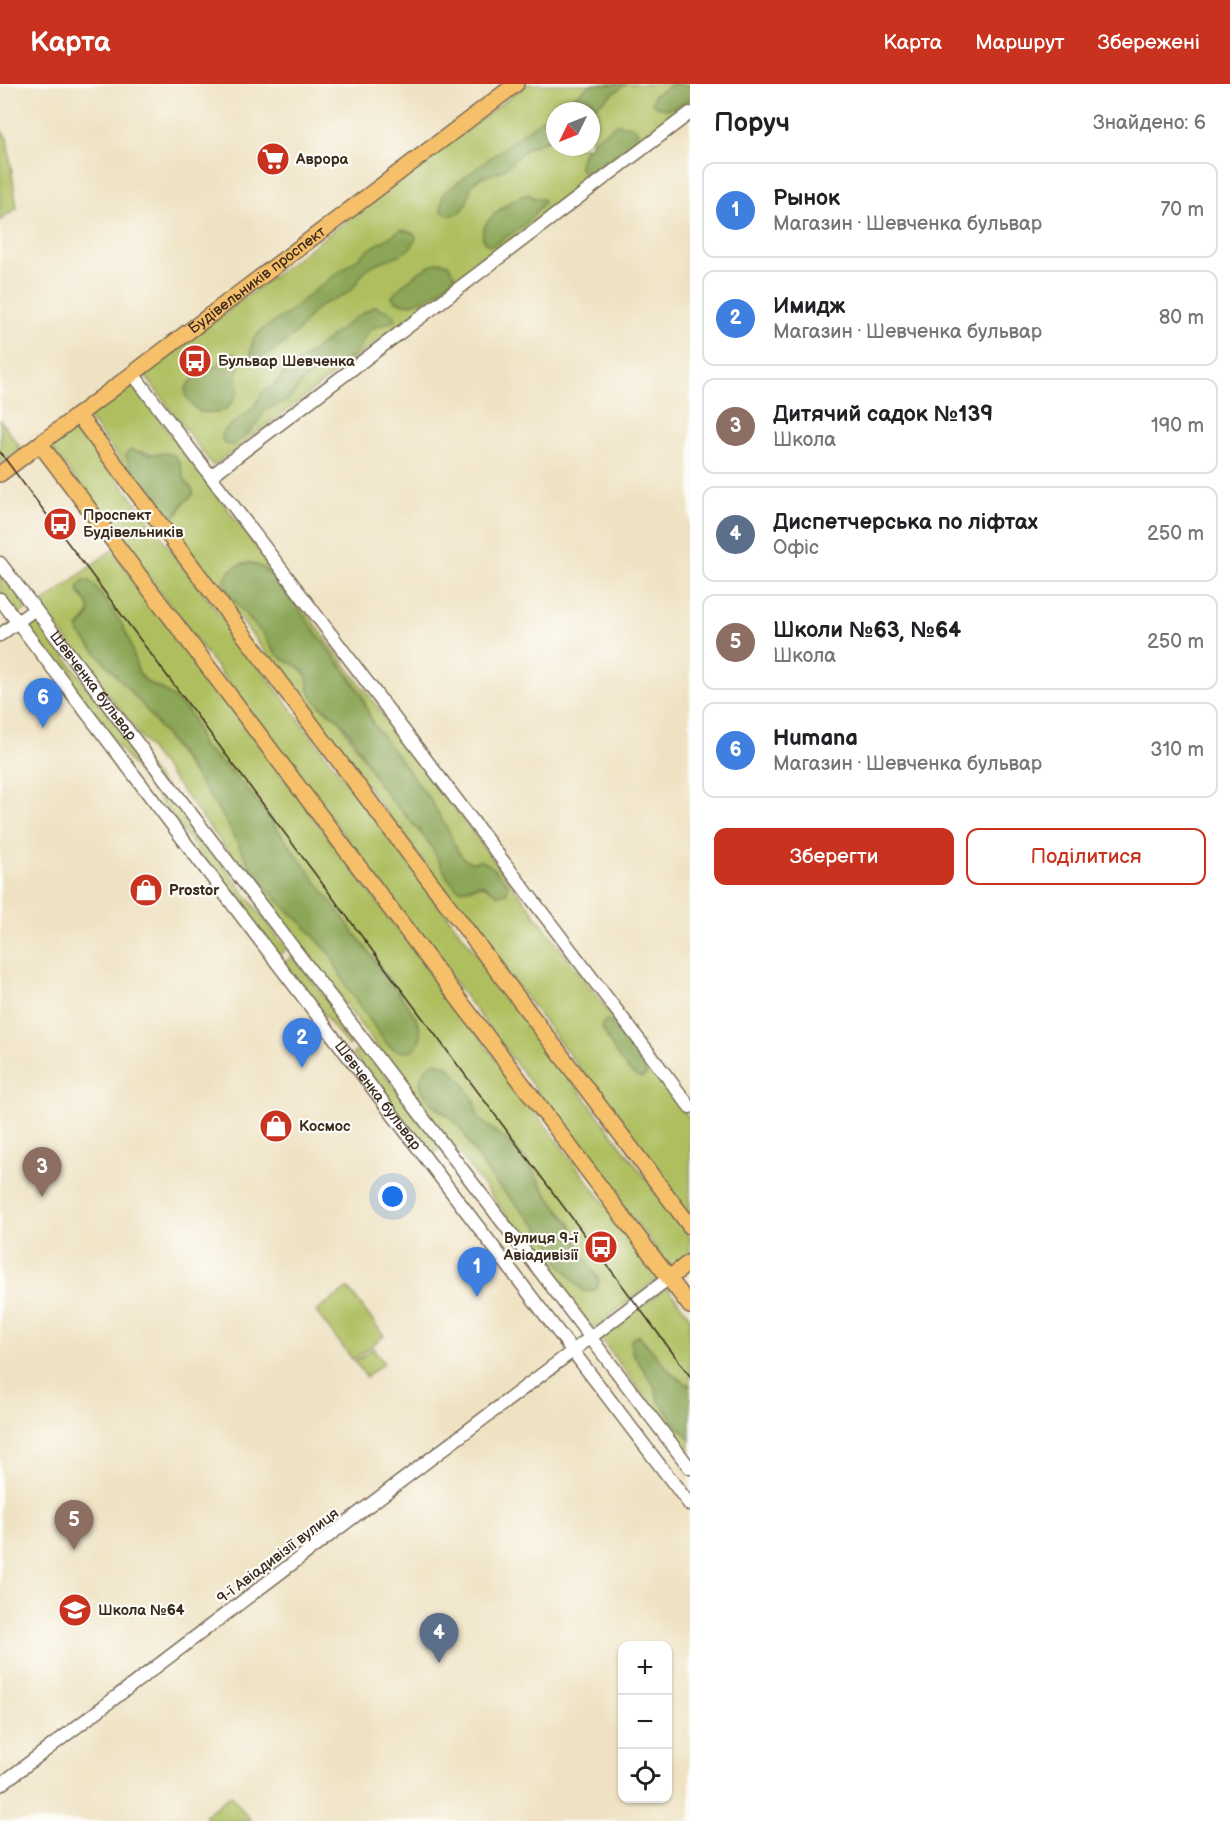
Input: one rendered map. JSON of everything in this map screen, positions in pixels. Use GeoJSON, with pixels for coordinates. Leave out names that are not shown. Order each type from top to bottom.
{"type":"FeatureCollection","features":[{"type":"Feature","properties":{"kind":"main road","name":"Будівельників проспект"},"geometry":{"type":"LineString","coordinates":[[0,474],[516,84]]}},
{"type":"Feature","properties":{"kind":"main road"},"geometry":{"type":"LineString","coordinates":[[78,415],[690,1226]]}},
{"type":"Feature","properties":{"kind":"main road"},"geometry":{"type":"LineString","coordinates":[[40,444],[690,1306]]}},
{"type":"Feature","properties":{"kind":"main road"},"geometry":{"type":"LineString","coordinates":[[669,1278],[690,1262]]}},
{"type":"Feature","properties":{"kind":"street"},"geometry":{"type":"LineString","coordinates":[[211,476],[690,113]]}},
{"type":"Feature","properties":{"kind":"street"},"geometry":{"type":"LineString","coordinates":[[133,374],[690,1107]]}},
{"type":"Feature","properties":{"kind":"street","name":"Шевченка бульвар"},"geometry":{"type":"LineString","coordinates":[[0,563],[690,1468]]}},
{"type":"Feature","properties":{"kind":"street","name":"Шевченка бульвар"},"geometry":{"type":"LineString","coordinates":[[0,599],[690,1505]]}},
{"type":"Feature","properties":{"kind":"street"},"geometry":{"type":"LineString","coordinates":[[0,635],[34,609]]}},
{"type":"Feature","properties":{"kind":"street"},"geometry":{"type":"LineString","coordinates":[[431,1162],[448,1149]]}},
{"type":"Feature","properties":{"kind":"street","name":"9-ї Авіадивізії вулиця"},"geometry":{"type":"LineString","coordinates":[[0,1785],[669,1278]]}},
{"type":"Feature","properties":{"kind":"green space"},"geometry":{"type":"Polygon","coordinates":[[[527,84],[690,84],[690,105],[213,466],[144,374],[527,84]]]}},
{"type":"Feature","properties":{"kind":"green space"},"geometry":{"type":"Polygon","coordinates":[[[592,84],[626,84],[600,103],[566,102],[592,84]]]}},
{"type":"Feature","properties":{"kind":"green space"},"geometry":{"type":"Polygon","coordinates":[[[674,84],[690,84],[690,98],[676,107],[666,109],[652,102],[654,95],[674,84]]]}},
{"type":"Feature","properties":{"kind":"green space"},"geometry":{"type":"Polygon","coordinates":[[[546,116],[546,140],[525,150],[504,169],[474,182],[464,208],[458,213],[448,215],[441,210],[443,194],[546,116]]]}},
{"type":"Feature","properties":{"kind":"green space"},"geometry":{"type":"Polygon","coordinates":[[[617,124],[630,126],[638,133],[634,140],[593,172],[589,174],[581,171],[579,164],[582,156],[600,156],[600,136],[617,124]]]}},
{"type":"Feature","properties":{"kind":"green space"},"geometry":{"type":"Polygon","coordinates":[[[0,129],[7,138],[17,208],[0,221],[0,129]]]}},
{"type":"Feature","properties":{"kind":"green space"},"geometry":{"type":"Polygon","coordinates":[[[528,194],[543,199],[544,202],[526,224],[494,245],[488,245],[483,238],[483,230],[487,222],[503,207],[528,194]]]}},
{"type":"Feature","properties":{"kind":"green space"},"geometry":{"type":"Polygon","coordinates":[[[401,230],[416,236],[411,247],[399,255],[369,267],[348,293],[320,306],[289,339],[272,352],[253,361],[250,357],[253,339],[262,330],[289,312],[371,248],[401,230]]]}},
{"type":"Feature","properties":{"kind":"green space"},"geometry":{"type":"Polygon","coordinates":[[[442,262],[448,264],[455,275],[435,294],[407,304],[392,297],[415,275],[429,266],[442,262]]]}},
{"type":"Feature","properties":{"kind":"green space"},"geometry":{"type":"Polygon","coordinates":[[[375,306],[393,313],[396,319],[370,330],[353,356],[340,363],[313,371],[289,399],[264,411],[255,426],[243,438],[233,445],[225,444],[222,440],[223,432],[253,408],[262,393],[276,383],[287,370],[353,319],[375,306]]]}},
{"type":"Feature","properties":{"kind":"green space"},"geometry":{"type":"Polygon","coordinates":[[[232,353],[238,355],[240,360],[237,373],[238,392],[226,409],[216,413],[200,412],[187,397],[185,391],[187,386],[232,353]]]}},
{"type":"Feature","properties":{"kind":"green space"},"geometry":{"type":"Polygon","coordinates":[[[132,383],[690,1119],[690,1215],[88,417],[132,383]],[[141,451],[131,470],[162,509],[178,514],[184,502],[193,495],[193,491],[184,479],[180,464],[166,453],[157,455],[141,451]],[[251,563],[241,564],[228,591],[264,635],[273,651],[303,671],[308,679],[308,690],[322,708],[340,721],[381,787],[431,845],[449,879],[469,889],[481,886],[492,891],[481,861],[468,861],[461,855],[425,794],[375,727],[359,690],[284,590],[261,568],[251,563]],[[602,1027],[619,1057],[633,1074],[644,1063],[620,1031],[602,1027]]]}},
{"type":"Feature","properties":{"kind":"green space"},"geometry":{"type":"Polygon","coordinates":[[[0,420],[21,448],[0,464],[0,420]]]}},
{"type":"Feature","properties":{"kind":"green space"},"geometry":{"type":"Polygon","coordinates":[[[77,425],[690,1237],[690,1255],[671,1269],[49,445],[77,425]]]}},
{"type":"Feature","properties":{"kind":"green space"},"geometry":{"type":"Polygon","coordinates":[[[131,450],[149,455],[166,453],[175,456],[193,495],[184,502],[174,517],[169,517],[131,468],[126,454],[131,450]]]}},
{"type":"Feature","properties":{"kind":"green space"},"geometry":{"type":"Polygon","coordinates":[[[112,550],[660,1277],[593,1329],[40,605],[112,550]],[[94,586],[78,592],[87,602],[89,610],[78,628],[91,647],[145,708],[206,791],[224,818],[250,866],[264,885],[330,954],[347,987],[363,1011],[419,1040],[420,1030],[412,1012],[252,795],[231,771],[202,746],[192,717],[185,708],[162,689],[148,683],[138,671],[121,623],[94,586]],[[424,1071],[420,1081],[422,1090],[437,1109],[450,1117],[462,1130],[496,1183],[538,1227],[549,1242],[560,1264],[583,1291],[597,1288],[599,1281],[580,1251],[571,1224],[548,1196],[533,1171],[498,1134],[480,1120],[476,1112],[475,1101],[424,1071]]]}},
{"type":"Feature","properties":{"kind":"green space"},"geometry":{"type":"Polygon","coordinates":[[[251,563],[263,568],[283,588],[360,692],[373,724],[431,801],[458,852],[464,859],[471,862],[481,861],[490,865],[508,884],[507,893],[498,895],[483,885],[461,889],[450,881],[428,842],[386,794],[346,728],[313,698],[304,672],[278,656],[228,591],[225,580],[229,572],[236,566],[251,563]]]}},
{"type":"Feature","properties":{"kind":"green space"},"geometry":{"type":"Polygon","coordinates":[[[0,571],[28,608],[18,615],[0,591],[0,571]]]}},
{"type":"Feature","properties":{"kind":"green space"},"geometry":{"type":"Polygon","coordinates":[[[84,580],[95,586],[121,623],[142,677],[148,683],[162,689],[185,708],[192,717],[202,746],[231,771],[252,795],[411,1010],[420,1030],[418,1045],[414,1049],[403,1052],[385,1042],[347,987],[330,954],[277,900],[250,866],[224,818],[181,755],[145,708],[78,632],[90,611],[78,587],[84,580]]]}},
{"type":"Feature","properties":{"kind":"green space"},"geometry":{"type":"Polygon","coordinates":[[[34,616],[287,949],[278,956],[24,623],[34,616]]]}},
{"type":"Feature","properties":{"kind":"green space"},"geometry":{"type":"Polygon","coordinates":[[[293,956],[357,1039],[348,1046],[284,963],[293,956]]]}},
{"type":"Feature","properties":{"kind":"green space"},"geometry":{"type":"Polygon","coordinates":[[[607,1020],[631,1045],[642,1062],[646,1075],[641,1078],[635,1076],[618,1057],[602,1027],[607,1020]]]}},
{"type":"Feature","properties":{"kind":"green space"},"geometry":{"type":"Polygon","coordinates":[[[363,1046],[441,1148],[431,1156],[353,1054],[363,1046]]]}},
{"type":"Feature","properties":{"kind":"green space"},"geometry":{"type":"Polygon","coordinates":[[[437,1062],[448,1066],[462,1081],[475,1102],[480,1120],[511,1144],[525,1159],[548,1196],[571,1224],[580,1251],[599,1282],[593,1291],[583,1291],[560,1264],[538,1227],[496,1183],[462,1130],[450,1117],[428,1100],[420,1081],[424,1071],[437,1062]]]}},
{"type":"Feature","properties":{"kind":"green space"},"geometry":{"type":"Polygon","coordinates":[[[667,1287],[690,1317],[690,1386],[673,1375],[640,1336],[634,1337],[632,1352],[654,1385],[659,1401],[690,1439],[690,1457],[600,1338],[667,1287]]]}},
{"type":"Feature","properties":{"kind":"green space"},"geometry":{"type":"Polygon","coordinates":[[[348,1288],[384,1336],[353,1360],[316,1312],[348,1288]]]}},
{"type":"Feature","properties":{"kind":"green space"},"geometry":{"type":"Polygon","coordinates":[[[639,1336],[673,1375],[690,1386],[690,1439],[659,1401],[654,1385],[632,1352],[631,1340],[639,1336]]]}},
{"type":"Feature","properties":{"kind":"green space"},"geometry":{"type":"Polygon","coordinates":[[[373,1348],[384,1363],[366,1377],[355,1362],[373,1348]]]}},
{"type":"Feature","properties":{"kind":"green space"},"geometry":{"type":"Polygon","coordinates":[[[231,1795],[251,1821],[209,1821],[205,1815],[231,1795]]]}},
{"type":"Feature","properties":{"kind":"tram line"},"geometry":{"type":"LineString","coordinates":[[0,452],[690,1376]]}},
{"type":"Feature","properties":{"kind":"place","name":"Аврора"},"geometry":{"type":"Point","coordinates":[273,159]}},
{"type":"Feature","properties":{"kind":"place","name":"Бульвар Шевченка"},"geometry":{"type":"Point","coordinates":[195,361]}},
{"type":"Feature","properties":{"kind":"place","name":"Проспект Будівельників"},"geometry":{"type":"Point","coordinates":[60,524]}},
{"type":"Feature","properties":{"kind":"place","name":"Humana"},"geometry":{"type":"Point","coordinates":[43,728]}},
{"type":"Feature","properties":{"kind":"place","name":"Prostor"},"geometry":{"type":"Point","coordinates":[146,890]}},
{"type":"Feature","properties":{"kind":"place","name":"Имидж"},"geometry":{"type":"Point","coordinates":[302,1068]}},
{"type":"Feature","properties":{"kind":"place","name":"Космос"},"geometry":{"type":"Point","coordinates":[276,1126]}},
{"type":"Feature","properties":{"kind":"place","name":"Дитячий садок №139"},"geometry":{"type":"Point","coordinates":[42,1197]}},
{"type":"Feature","properties":{"kind":"place","name":"Вулиця 9-ї Авіадивізії"},"geometry":{"type":"Point","coordinates":[601,1247]}},
{"type":"Feature","properties":{"kind":"place","name":"Рынок"},"geometry":{"type":"Point","coordinates":[477,1297]}},
{"type":"Feature","properties":{"kind":"place","name":"Школи №63, №64"},"geometry":{"type":"Point","coordinates":[74,1550]}},
{"type":"Feature","properties":{"kind":"place","name":"Школа №64"},"geometry":{"type":"Point","coordinates":[75,1610]}},
{"type":"Feature","properties":{"kind":"place","name":"Диспетчерська по ліфтах"},"geometry":{"type":"Point","coordinates":[439,1663]}}]}
